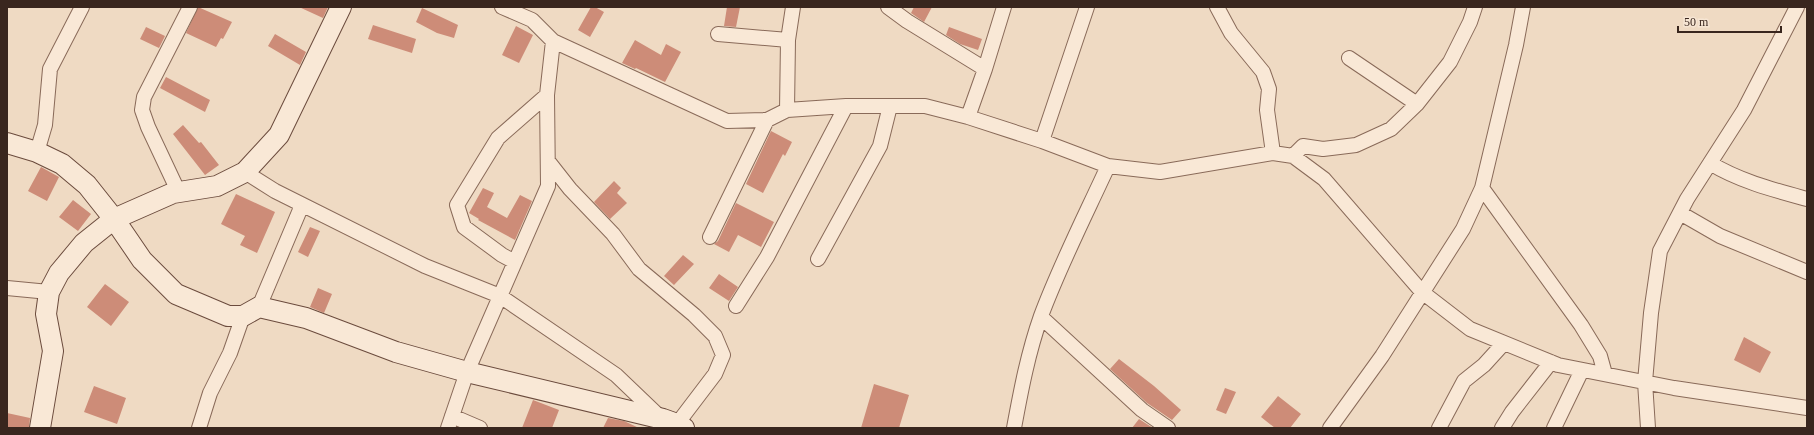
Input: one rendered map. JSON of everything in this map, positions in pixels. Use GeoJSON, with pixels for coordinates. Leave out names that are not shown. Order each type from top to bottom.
{"type":"FeatureCollection","features":[{"type":"Feature","properties":{"kind":"main road"},"geometry":{"type":"LineString","coordinates":[[40,428],[53,350],[46,314],[49,292],[59,273],[84,243],[114,220],[173,193],[217,186],[245,172],[279,135],[341,7]]}},
{"type":"Feature","properties":{"kind":"main road"},"geometry":{"type":"LineString","coordinates":[[7,143],[37,152],[62,164],[87,185],[142,260],[176,294],[228,316],[251,312],[306,318],[396,352],[467,372],[675,424]]}},
{"type":"Feature","properties":{"kind":"street"},"geometry":{"type":"LineString","coordinates":[[37,152],[45,125],[50,68],[82,7]]}},
{"type":"Feature","properties":{"kind":"street"},"geometry":{"type":"LineString","coordinates":[[179,193],[148,127],[142,110],[144,97],[190,7]]}},
{"type":"Feature","properties":{"kind":"street"},"geometry":{"type":"LineString","coordinates":[[502,7],[532,14],[553,41],[727,121],[767,120],[787,110],[846,106],[925,106],[968,117],[1042,141],[1108,166],[1160,172],[1273,153],[1292,156],[1324,179],[1422,292],[1470,329],[1551,362],[1582,370],[1645,382],[1807,408]]}},
{"type":"Feature","properties":{"kind":"street"},"geometry":{"type":"LineString","coordinates":[[787,110],[788,40],[793,7]]}},
{"type":"Feature","properties":{"kind":"street"},"geometry":{"type":"LineString","coordinates":[[888,7],[907,21],[985,69]]}},
{"type":"Feature","properties":{"kind":"street"},"geometry":{"type":"LineString","coordinates":[[968,117],[985,69],[1004,7]]}},
{"type":"Feature","properties":{"kind":"street"},"geometry":{"type":"LineString","coordinates":[[1042,141],[1087,7]]}},
{"type":"Feature","properties":{"kind":"street"},"geometry":{"type":"LineString","coordinates":[[1217,7],[1231,33],[1263,72],[1269,89],[1268,110],[1273,153]]}},
{"type":"Feature","properties":{"kind":"street"},"geometry":{"type":"LineString","coordinates":[[1292,156],[1303,146],[1323,149],[1356,145],[1391,129],[1417,104],[1450,62],[1470,22],[1475,7]]}},
{"type":"Feature","properties":{"kind":"street"},"geometry":{"type":"LineString","coordinates":[[1330,428],[1382,356],[1463,229],[1482,188],[1516,45],[1523,7]]}},
{"type":"Feature","properties":{"kind":"street"},"geometry":{"type":"LineString","coordinates":[[1648,428],[1645,382],[1651,313],[1660,251],[1680,213],[1744,110],[1797,7]]}},
{"type":"Feature","properties":{"kind":"street"},"geometry":{"type":"LineString","coordinates":[[718,34],[788,40]]}},
{"type":"Feature","properties":{"kind":"street"},"geometry":{"type":"LineString","coordinates":[[480,428],[450,422],[467,372],[548,186],[546,95],[553,41]]}},
{"type":"Feature","properties":{"kind":"street"},"geometry":{"type":"LineString","coordinates":[[1349,58],[1417,104]]}},
{"type":"Feature","properties":{"kind":"street"},"geometry":{"type":"LineString","coordinates":[[515,262],[502,255],[464,228],[457,205],[498,138],[546,95]]}},
{"type":"Feature","properties":{"kind":"street"},"geometry":{"type":"LineString","coordinates":[[736,306],[767,257],[846,106]]}},
{"type":"Feature","properties":{"kind":"street"},"geometry":{"type":"LineString","coordinates":[[818,259],[880,146],[890,106]]}},
{"type":"Feature","properties":{"kind":"street"},"geometry":{"type":"LineString","coordinates":[[710,236],[767,120]]}},
{"type":"Feature","properties":{"kind":"street"},"geometry":{"type":"LineString","coordinates":[[245,172],[275,191],[425,266],[500,296],[616,375],[675,424],[715,374],[723,355],[715,336],[694,315],[639,269],[613,234],[570,189],[548,161]]}},
{"type":"Feature","properties":{"kind":"street"},"geometry":{"type":"LineString","coordinates":[[1710,163],[1722,170],[1766,187],[1807,199]]}},
{"type":"Feature","properties":{"kind":"street"},"geometry":{"type":"LineString","coordinates":[[1014,428],[1025,369],[1041,317],[1058,274],[1108,166]]}},
{"type":"Feature","properties":{"kind":"street"},"geometry":{"type":"LineString","coordinates":[[1482,188],[1581,325],[1600,356],[1605,374]]}},
{"type":"Feature","properties":{"kind":"street"},"geometry":{"type":"LineString","coordinates":[[199,428],[210,393],[251,312],[302,205]]}},
{"type":"Feature","properties":{"kind":"street"},"geometry":{"type":"LineString","coordinates":[[1680,213],[1720,236],[1807,272]]}},
{"type":"Feature","properties":{"kind":"street"},"geometry":{"type":"LineString","coordinates":[[7,288],[49,292]]}},
{"type":"Feature","properties":{"kind":"street"},"geometry":{"type":"LineString","coordinates":[[1041,317],[1142,410],[1168,428]]}},
{"type":"Feature","properties":{"kind":"street"},"geometry":{"type":"LineString","coordinates":[[1439,428],[1464,381],[1484,365],[1504,343]]}},
{"type":"Feature","properties":{"kind":"street"},"geometry":{"type":"LineString","coordinates":[[1502,428],[1512,412],[1551,362]]}},
{"type":"Feature","properties":{"kind":"street"},"geometry":{"type":"LineString","coordinates":[[1554,428],[1582,370]]}},
{"type":"Feature","properties":{"kind":"building"},"geometry":{"type":"Polygon","coordinates":[[[198,7],[232,22],[223,39],[221,38],[216,47],[186,33],[198,7]]]}},
{"type":"Feature","properties":{"kind":"building"},"geometry":{"type":"Polygon","coordinates":[[[299,7],[328,7],[323,18],[299,7]]]}},
{"type":"Feature","properties":{"kind":"building"},"geometry":{"type":"Polygon","coordinates":[[[591,7],[595,7],[604,12],[590,37],[578,30],[591,7]]]}},
{"type":"Feature","properties":{"kind":"building"},"geometry":{"type":"Polygon","coordinates":[[[727,7],[740,7],[736,27],[724,26],[727,7]]]}},
{"type":"Feature","properties":{"kind":"building"},"geometry":{"type":"Polygon","coordinates":[[[914,7],[932,7],[924,22],[911,13],[914,7]]]}},
{"type":"Feature","properties":{"kind":"building"},"geometry":{"type":"Polygon","coordinates":[[[422,8],[458,25],[454,38],[437,33],[416,22],[422,8]]]}},
{"type":"Feature","properties":{"kind":"building"},"geometry":{"type":"Polygon","coordinates":[[[373,25],[416,39],[412,53],[368,39],[373,25]]]}},
{"type":"Feature","properties":{"kind":"building"},"geometry":{"type":"Polygon","coordinates":[[[516,26],[533,35],[519,63],[502,55],[516,26]]]}},
{"type":"Feature","properties":{"kind":"building"},"geometry":{"type":"Polygon","coordinates":[[[146,27],[165,36],[159,48],[140,39],[146,27]]]}},
{"type":"Feature","properties":{"kind":"building"},"geometry":{"type":"Polygon","coordinates":[[[949,27],[982,39],[978,50],[960,44],[946,35],[949,27]]]}},
{"type":"Feature","properties":{"kind":"building"},"geometry":{"type":"Polygon","coordinates":[[[275,34],[306,52],[300,65],[268,46],[275,34]]]}},
{"type":"Feature","properties":{"kind":"building"},"geometry":{"type":"Polygon","coordinates":[[[635,40],[661,55],[666,44],[681,52],[665,82],[622,63],[635,40]]]}},
{"type":"Feature","properties":{"kind":"building"},"geometry":{"type":"Polygon","coordinates":[[[166,77],[210,100],[205,112],[160,88],[166,77]]]}},
{"type":"Feature","properties":{"kind":"building"},"geometry":{"type":"Polygon","coordinates":[[[183,125],[199,143],[201,142],[219,165],[205,175],[173,134],[183,125]]]}},
{"type":"Feature","properties":{"kind":"building"},"geometry":{"type":"Polygon","coordinates":[[[771,131],[792,142],[785,156],[783,154],[763,193],[746,184],[771,131]]]}},
{"type":"Feature","properties":{"kind":"building"},"geometry":{"type":"Polygon","coordinates":[[[41,167],[59,177],[47,201],[28,191],[41,167]]]}},
{"type":"Feature","properties":{"kind":"building"},"geometry":{"type":"Polygon","coordinates":[[[614,181],[621,188],[617,193],[627,203],[610,219],[594,202],[614,181]]]}},
{"type":"Feature","properties":{"kind":"building"},"geometry":{"type":"Polygon","coordinates":[[[483,188],[494,193],[487,207],[507,218],[520,195],[532,201],[515,240],[478,220],[479,219],[469,213],[483,188]]]}},
{"type":"Feature","properties":{"kind":"building"},"geometry":{"type":"Polygon","coordinates":[[[236,194],[275,212],[257,253],[240,245],[245,236],[221,224],[236,194]]]}},
{"type":"Feature","properties":{"kind":"building"},"geometry":{"type":"Polygon","coordinates":[[[73,200],[91,214],[78,231],[59,217],[73,200]]]}},
{"type":"Feature","properties":{"kind":"building"},"geometry":{"type":"Polygon","coordinates":[[[736,203],[774,222],[761,247],[738,235],[729,252],[714,244],[718,241],[736,203]]]}},
{"type":"Feature","properties":{"kind":"building"},"geometry":{"type":"Polygon","coordinates":[[[310,227],[320,231],[308,257],[298,252],[310,227]]]}},
{"type":"Feature","properties":{"kind":"building"},"geometry":{"type":"Polygon","coordinates":[[[683,255],[694,264],[674,285],[664,276],[683,255]]]}},
{"type":"Feature","properties":{"kind":"building"},"geometry":{"type":"Polygon","coordinates":[[[719,274],[738,287],[729,301],[709,288],[719,274]]]}},
{"type":"Feature","properties":{"kind":"building"},"geometry":{"type":"Polygon","coordinates":[[[105,284],[129,302],[111,326],[87,307],[105,284]]]}},
{"type":"Feature","properties":{"kind":"building"},"geometry":{"type":"Polygon","coordinates":[[[318,288],[332,294],[324,313],[310,307],[318,288]]]}},
{"type":"Feature","properties":{"kind":"building"},"geometry":{"type":"Polygon","coordinates":[[[1744,337],[1771,352],[1760,373],[1734,360],[1744,337]]]}},
{"type":"Feature","properties":{"kind":"building"},"geometry":{"type":"Polygon","coordinates":[[[1119,359],[1154,386],[1181,410],[1172,420],[1147,403],[1110,369],[1119,359]]]}},
{"type":"Feature","properties":{"kind":"building"},"geometry":{"type":"Polygon","coordinates":[[[874,384],[909,395],[899,428],[861,428],[874,384]]]}},
{"type":"Feature","properties":{"kind":"building"},"geometry":{"type":"Polygon","coordinates":[[[94,386],[126,398],[117,424],[84,412],[94,386]]]}},
{"type":"Feature","properties":{"kind":"building"},"geometry":{"type":"Polygon","coordinates":[[[1225,388],[1236,392],[1226,414],[1216,410],[1225,388]]]}},
{"type":"Feature","properties":{"kind":"building"},"geometry":{"type":"Polygon","coordinates":[[[1278,396],[1301,414],[1290,428],[1275,428],[1261,417],[1278,396]]]}},
{"type":"Feature","properties":{"kind":"building"},"geometry":{"type":"Polygon","coordinates":[[[533,400],[559,410],[552,428],[522,428],[533,400]]]}},
{"type":"Feature","properties":{"kind":"building"},"geometry":{"type":"Polygon","coordinates":[[[7,413],[30,418],[29,428],[7,428],[7,413]]]}},
{"type":"Feature","properties":{"kind":"building"},"geometry":{"type":"Polygon","coordinates":[[[608,418],[624,421],[639,428],[603,428],[608,418]]]}},
{"type":"Feature","properties":{"kind":"building"},"geometry":{"type":"Polygon","coordinates":[[[1139,419],[1153,428],[1132,428],[1139,419]]]}}]}
